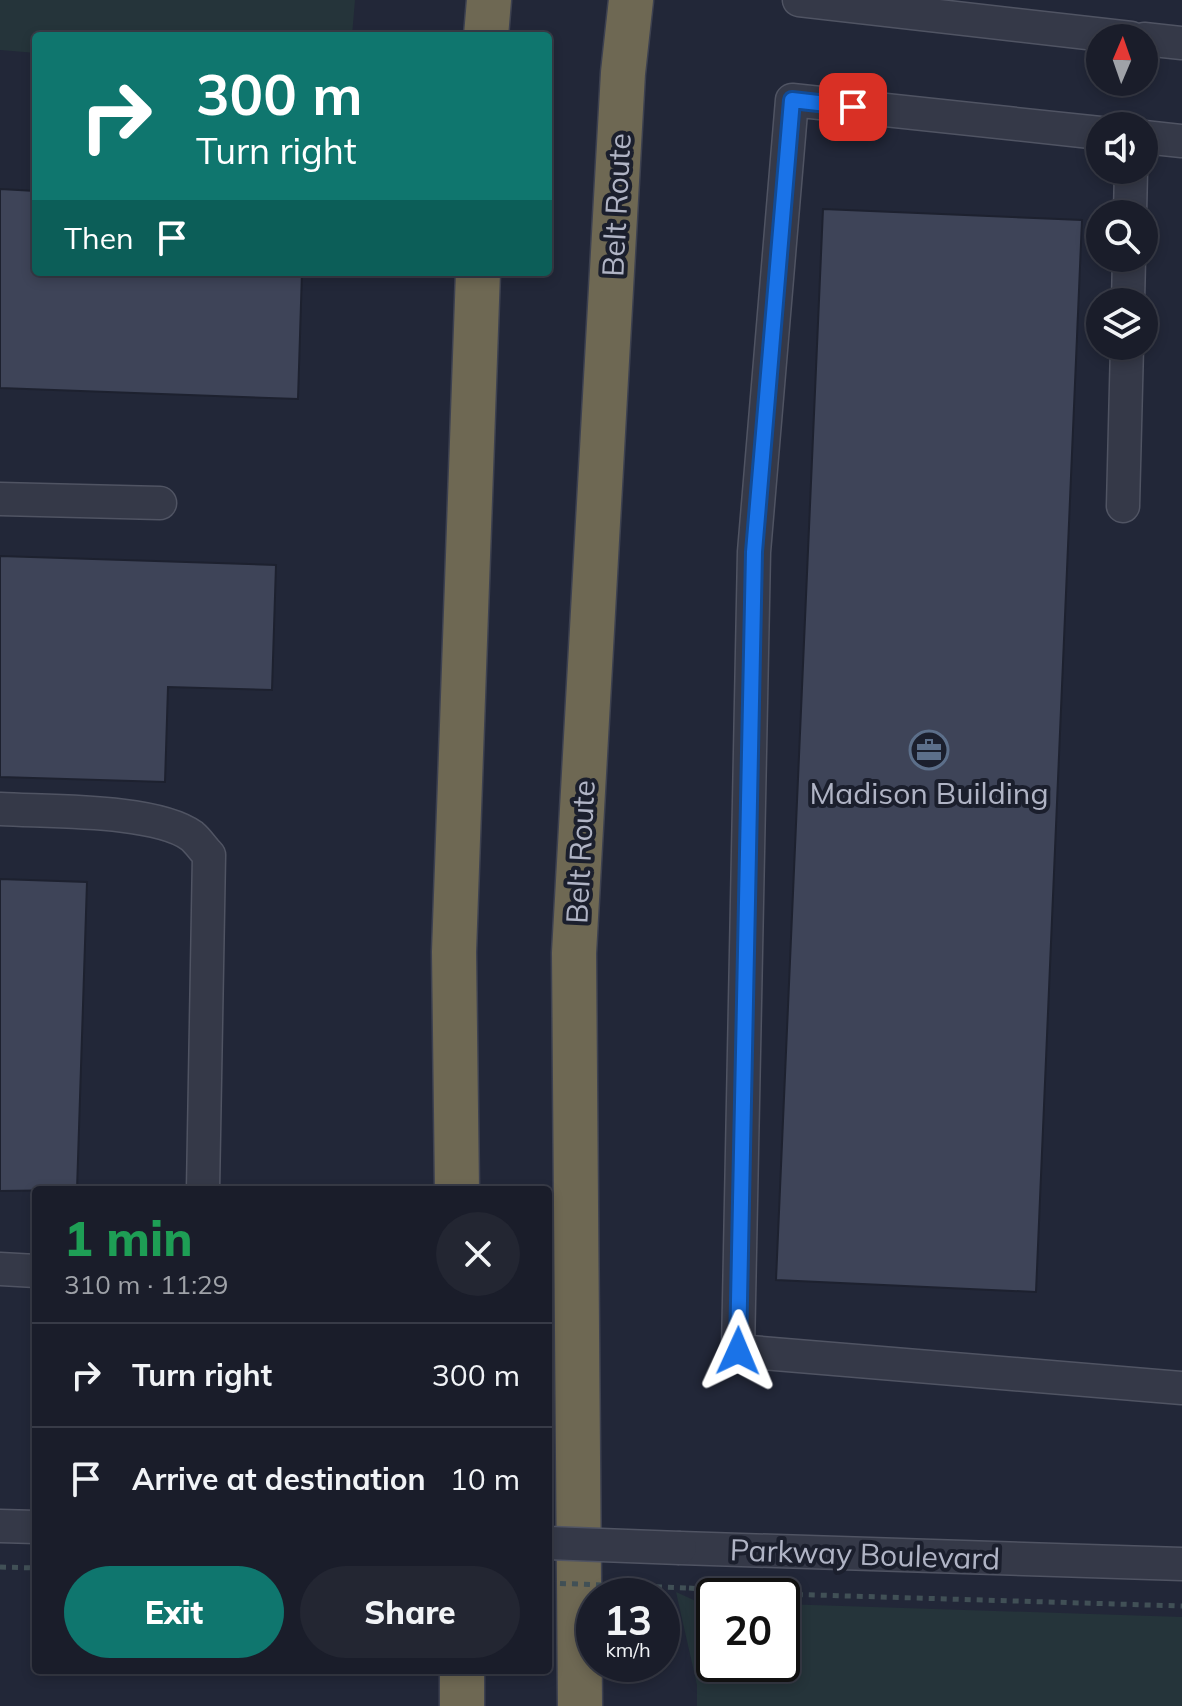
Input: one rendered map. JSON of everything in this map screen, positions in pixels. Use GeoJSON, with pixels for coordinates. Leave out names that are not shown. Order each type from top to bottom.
{"type":"FeatureCollection","features":[{"type":"Feature","properties":{"kind":"highway"},"geometry":{"type":"LineString","coordinates":[[486,32],[489,0]]}},
{"type":"Feature","properties":{"kind":"highway","name":"Belt Route"},"geometry":{"type":"LineString","coordinates":[[580,1706],[574,953],[623,73],[631,0]]}},
{"type":"Feature","properties":{"kind":"highway"},"geometry":{"type":"LineString","coordinates":[[457,1186],[454,952],[478,276]]}},
{"type":"Feature","properties":{"kind":"highway"},"geometry":{"type":"LineString","coordinates":[[462,1674],[462,1706]]}},
{"type":"Feature","properties":{"kind":"street"},"geometry":{"type":"LineString","coordinates":[[799,0],[996,12],[1086,29]]}},
{"type":"Feature","properties":{"kind":"street"},"geometry":{"type":"LineString","coordinates":[[1158,40],[1182,43]]}},
{"type":"Feature","properties":{"kind":"street"},"geometry":{"type":"LineString","coordinates":[[1086,132],[792,100],[754,552],[738,1351],[1182,1388]]}},
{"type":"Feature","properties":{"kind":"street"},"geometry":{"type":"LineString","coordinates":[[1158,138],[1182,141]]}},
{"type":"Feature","properties":{"kind":"street"},"geometry":{"type":"LineString","coordinates":[[1123,506],[1127,360]]}},
{"type":"Feature","properties":{"kind":"street"},"geometry":{"type":"LineString","coordinates":[[0,499],[160,503]]}},
{"type":"Feature","properties":{"kind":"street"},"geometry":{"type":"LineString","coordinates":[[0,809],[140,819],[170,826],[192,836],[209,855],[203,1186]]}},
{"type":"Feature","properties":{"kind":"street"},"geometry":{"type":"LineString","coordinates":[[0,1269],[32,1271]]}},
{"type":"Feature","properties":{"kind":"street"},"geometry":{"type":"LineString","coordinates":[[0,1526],[32,1527]]}},
{"type":"Feature","properties":{"kind":"street","name":"Parkway Boulevard"},"geometry":{"type":"LineString","coordinates":[[552,1543],[1182,1564]]}},
{"type":"Feature","properties":{"kind":"path"},"geometry":{"type":"LineString","coordinates":[[0,1567],[32,1568]]}},
{"type":"Feature","properties":{"kind":"path"},"geometry":{"type":"LineString","coordinates":[[552,1583],[748,1593],[1182,1606]]}},
{"type":"Feature","properties":{"kind":"shaded area"},"geometry":{"type":"Polygon","coordinates":[[[0,0],[355,0],[352,32],[32,32],[32,53],[0,50],[0,0]]]}},
{"type":"Feature","properties":{"kind":"shaded area"},"geometry":{"type":"Polygon","coordinates":[[[680,1594],[696,1601],[696,1681],[680,1610],[680,1594]]]}},
{"type":"Feature","properties":{"kind":"shaded area"},"geometry":{"type":"Polygon","coordinates":[[[800,1605],[1182,1617],[1182,1706],[697,1706],[696,1682],[800,1682],[800,1605]]]}},
{"type":"Feature","properties":{"kind":"building"},"geometry":{"type":"Polygon","coordinates":[[[0,189],[32,191],[32,276],[302,276],[298,399],[0,388],[0,189]]]}},
{"type":"Feature","properties":{"kind":"building","name":"Madison Building"},"geometry":{"type":"Polygon","coordinates":[[[823,209],[1082,220],[1036,1292],[776,1280],[823,209]]]}},
{"type":"Feature","properties":{"kind":"building"},"geometry":{"type":"Polygon","coordinates":[[[0,556],[276,565],[272,690],[168,687],[165,782],[0,777],[0,556]]]}},
{"type":"Feature","properties":{"kind":"building"},"geometry":{"type":"Polygon","coordinates":[[[0,879],[87,882],[77,1186],[32,1186],[32,1191],[0,1191],[0,879]]]}},
{"type":"Feature","properties":{"kind":"place","name":"Madison Building"},"geometry":{"type":"Point","coordinates":[929,750]}},
{"type":"Feature","properties":{"kind":"route"},"geometry":{"type":"LineString","coordinates":[[738,1351],[754,552],[792,100],[853,107]]}}]}
